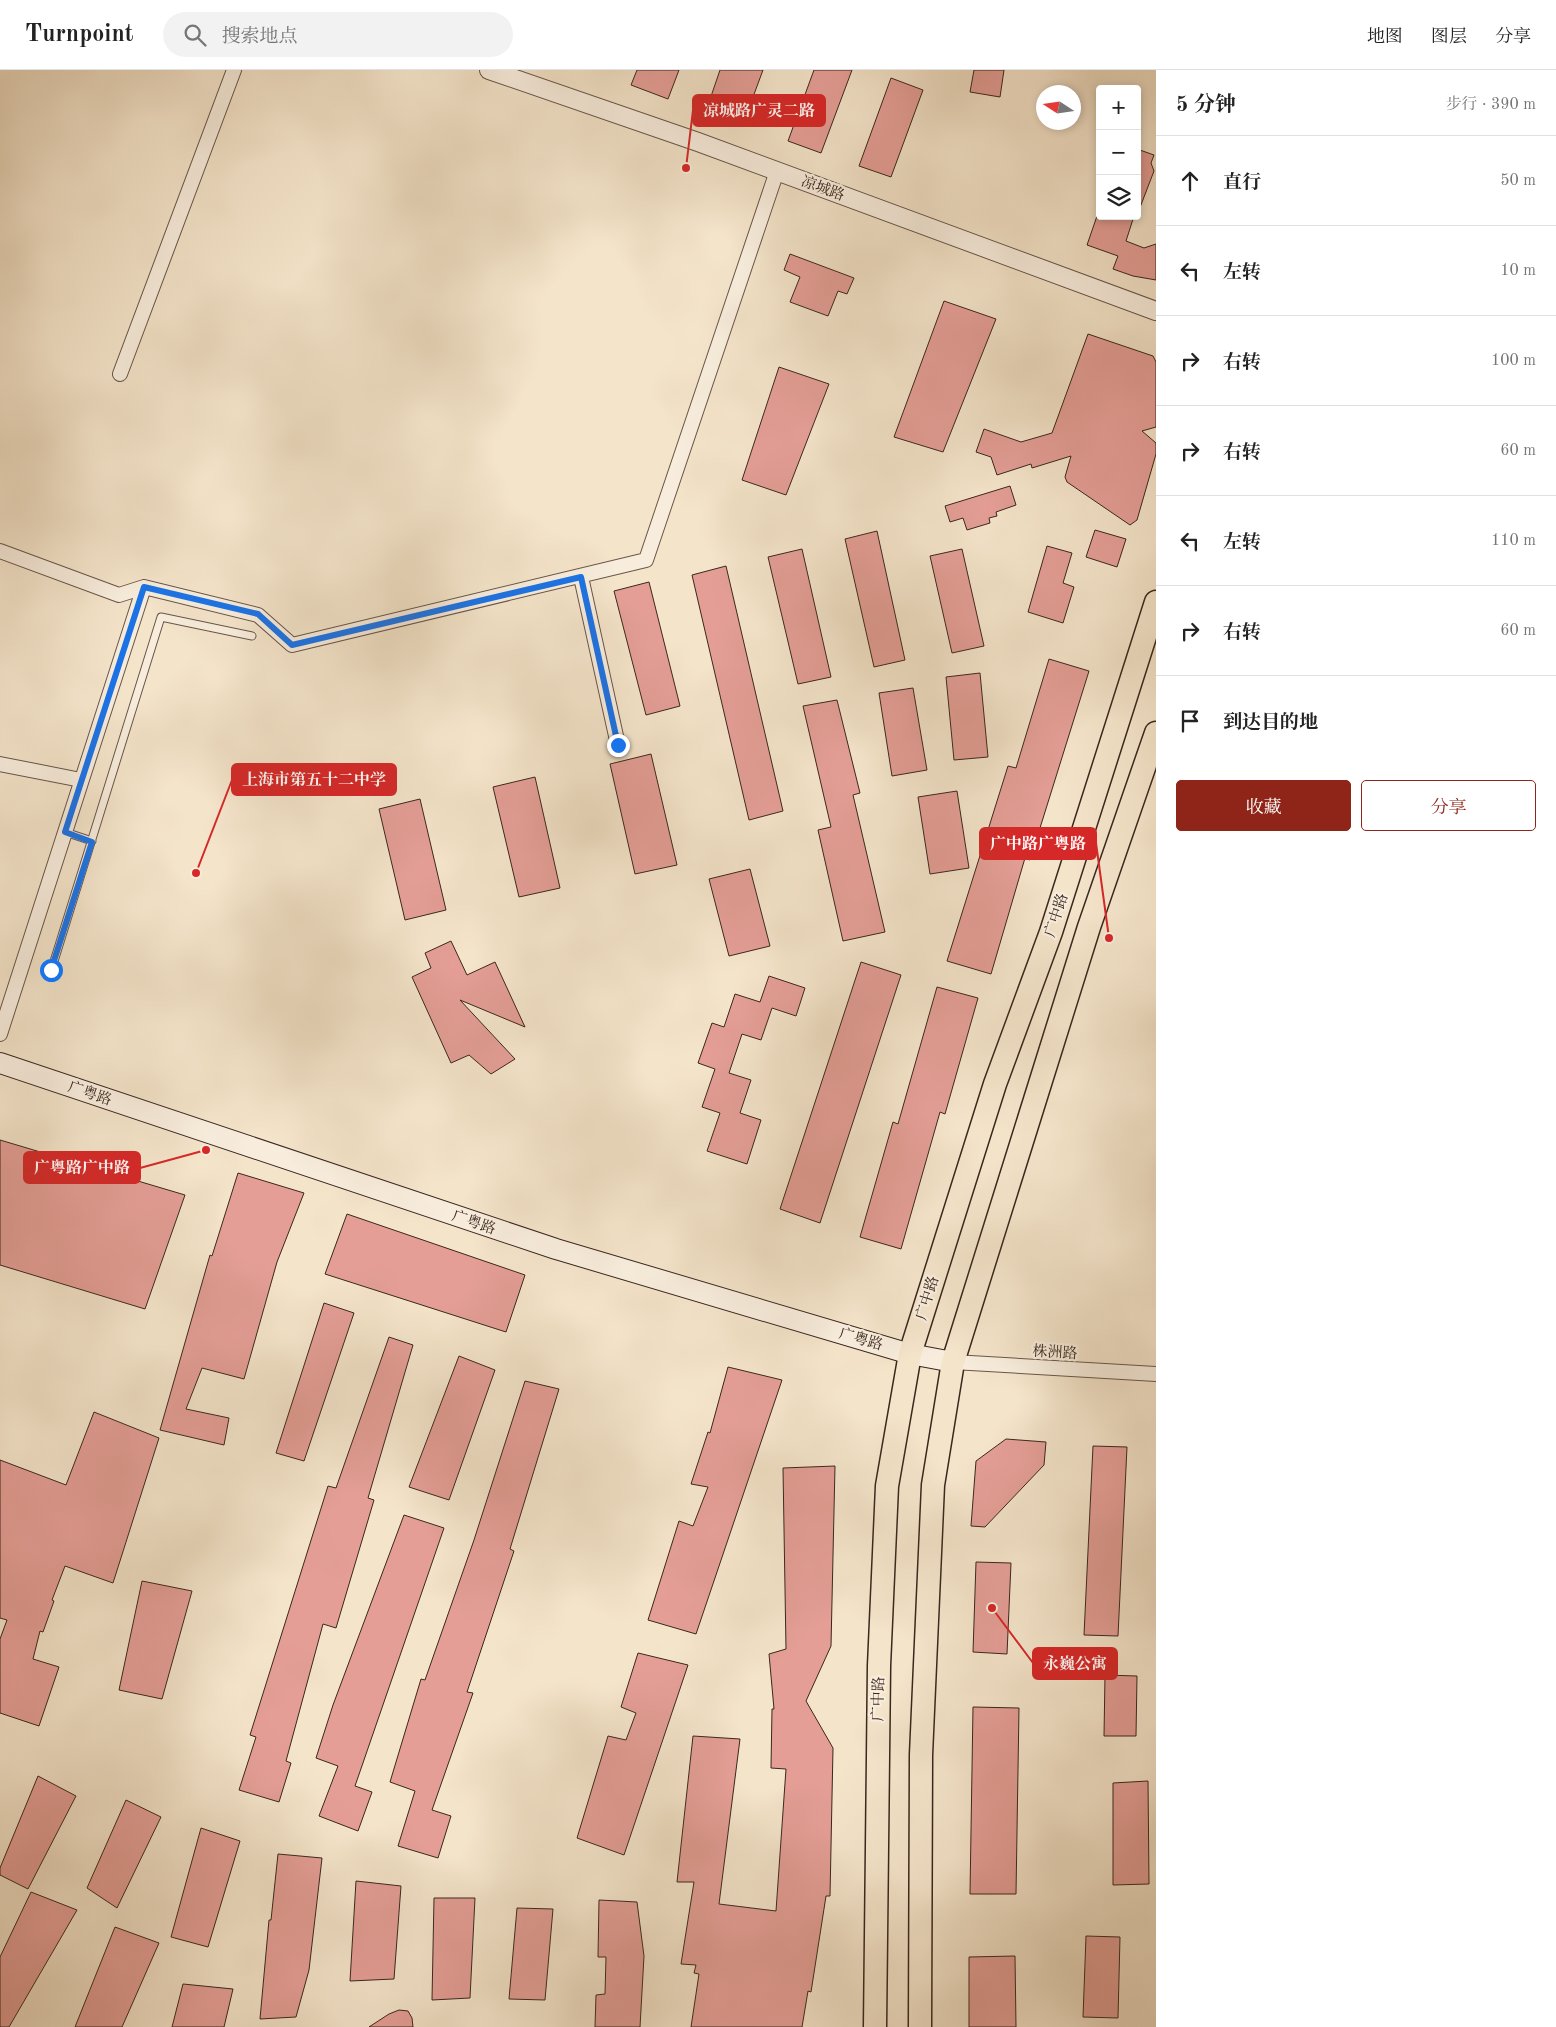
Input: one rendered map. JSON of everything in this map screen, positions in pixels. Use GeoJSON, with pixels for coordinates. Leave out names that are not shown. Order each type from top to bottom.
{"type":"FeatureCollection","features":[{"type":"Feature","properties":{"kind":"main road","name":"广中路"},"geometry":{"type":"LineString","coordinates":[[874,2027],[879,1666],[887,1486],[910,1354],[995,1084],[1051,932],[1156,602]]}},
{"type":"Feature","properties":{"kind":"main road"},"geometry":{"type":"LineString","coordinates":[[920,2027],[921,1755],[933,1495],[953,1362],[1089,927],[1156,733]]}},
{"type":"Feature","properties":{"kind":"main road","name":"广粤路"},"geometry":{"type":"LineString","coordinates":[[0,1063],[556,1249],[910,1354],[953,1362]]}},
{"type":"Feature","properties":{"kind":"street"},"geometry":{"type":"LineString","coordinates":[[120,374],[234,70]]}},
{"type":"Feature","properties":{"kind":"street","name":"凉城路"},"geometry":{"type":"LineString","coordinates":[[489,70],[698,142],[1156,311]]}},
{"type":"Feature","properties":{"kind":"street"},"geometry":{"type":"LineString","coordinates":[[0,551],[119,595],[144,587],[258,614],[292,645],[646,560],[777,171]]}},
{"type":"Feature","properties":{"kind":"street"},"geometry":{"type":"LineString","coordinates":[[581,577],[618,745]]}},
{"type":"Feature","properties":{"kind":"street"},"geometry":{"type":"LineString","coordinates":[[0,1034],[144,587]]}},
{"type":"Feature","properties":{"kind":"street"},"geometry":{"type":"LineString","coordinates":[[0,764],[81,780]]}},
{"type":"Feature","properties":{"kind":"street","name":"株洲路"},"geometry":{"type":"LineString","coordinates":[[953,1362],[1156,1374]]}},
{"type":"Feature","properties":{"kind":"lane"},"geometry":{"type":"LineString","coordinates":[[51,970],[161,616],[252,636]]}},
{"type":"Feature","properties":{"kind":"lane"},"geometry":{"type":"LineString","coordinates":[[65,832],[92,842]]}},
{"type":"Feature","properties":{"kind":"building"},"geometry":{"type":"Polygon","coordinates":[[[637,70],[679,70],[668,99],[631,85],[637,70]]]}},
{"type":"Feature","properties":{"kind":"building"},"geometry":{"type":"Polygon","coordinates":[[[720,70],[763,70],[743,124],[706,111],[720,70]]]}},
{"type":"Feature","properties":{"kind":"building"},"geometry":{"type":"Polygon","coordinates":[[[814,70],[852,70],[821,153],[788,141],[814,70]]]}},
{"type":"Feature","properties":{"kind":"building"},"geometry":{"type":"Polygon","coordinates":[[[974,70],[1004,70],[1000,97],[970,92],[974,70]]]}},
{"type":"Feature","properties":{"kind":"building"},"geometry":{"type":"Polygon","coordinates":[[[891,78],[923,90],[891,177],[859,166],[891,78]]]}},
{"type":"Feature","properties":{"kind":"building"},"geometry":{"type":"Polygon","coordinates":[[[1141,150],[1154,155],[1151,163],[1154,171],[1141,205],[1141,150]]]}},
{"type":"Feature","properties":{"kind":"building"},"geometry":{"type":"Polygon","coordinates":[[[1096,219],[1133,220],[1126,241],[1144,248],[1156,244],[1156,280],[1133,276],[1113,269],[1118,256],[1087,245],[1096,219]]]}},
{"type":"Feature","properties":{"kind":"building"},"geometry":{"type":"Polygon","coordinates":[[[790,254],[854,278],[847,294],[838,291],[828,316],[790,302],[800,277],[784,270],[790,254]]]}},
{"type":"Feature","properties":{"kind":"building"},"geometry":{"type":"Polygon","coordinates":[[[944,301],[996,319],[943,452],[894,437],[944,301]]]}},
{"type":"Feature","properties":{"kind":"building"},"geometry":{"type":"Polygon","coordinates":[[[1088,334],[1153,356],[1156,362],[1156,427],[1142,431],[1156,443],[1156,454],[1137,520],[1130,525],[1067,482],[1065,477],[1071,456],[1032,468],[1031,464],[997,475],[991,457],[976,452],[984,429],[1021,442],[1052,433],[1088,334]]]}},
{"type":"Feature","properties":{"kind":"building"},"geometry":{"type":"Polygon","coordinates":[[[779,367],[829,384],[786,495],[742,480],[779,367]]]}},
{"type":"Feature","properties":{"kind":"building"},"geometry":{"type":"Polygon","coordinates":[[[1010,486],[1016,505],[996,512],[997,516],[989,518],[990,523],[967,530],[963,518],[950,522],[945,506],[1010,486]]]}},
{"type":"Feature","properties":{"kind":"building"},"geometry":{"type":"Polygon","coordinates":[[[1095,530],[1126,539],[1117,567],[1086,557],[1095,530]]]}},
{"type":"Feature","properties":{"kind":"building"},"geometry":{"type":"Polygon","coordinates":[[[877,531],[905,660],[874,667],[845,539],[877,531]]]}},
{"type":"Feature","properties":{"kind":"building"},"geometry":{"type":"Polygon","coordinates":[[[1047,546],[1072,553],[1063,583],[1074,587],[1063,623],[1028,612],[1047,546]]]}},
{"type":"Feature","properties":{"kind":"building"},"geometry":{"type":"Polygon","coordinates":[[[802,549],[831,677],[798,684],[768,557],[802,549]]]}},
{"type":"Feature","properties":{"kind":"building"},"geometry":{"type":"Polygon","coordinates":[[[962,549],[984,646],[952,653],[930,556],[962,549]]]}},
{"type":"Feature","properties":{"kind":"building"},"geometry":{"type":"Polygon","coordinates":[[[726,566],[783,811],[749,820],[692,575],[726,566]]]}},
{"type":"Feature","properties":{"kind":"building"},"geometry":{"type":"Polygon","coordinates":[[[649,582],[680,706],[646,715],[614,591],[649,582]]]}},
{"type":"Feature","properties":{"kind":"building"},"geometry":{"type":"Polygon","coordinates":[[[1049,659],[1089,671],[1030,860],[1025,858],[991,974],[947,961],[1008,766],[1016,768],[1049,659]]]}},
{"type":"Feature","properties":{"kind":"building"},"geometry":{"type":"Polygon","coordinates":[[[980,673],[988,757],[954,760],[946,677],[980,673]]]}},
{"type":"Feature","properties":{"kind":"building"},"geometry":{"type":"Polygon","coordinates":[[[913,688],[927,770],[892,776],[879,693],[913,688]]]}},
{"type":"Feature","properties":{"kind":"building"},"geometry":{"type":"Polygon","coordinates":[[[837,700],[860,793],[853,795],[885,932],[843,941],[818,830],[831,827],[803,706],[837,700]]]}},
{"type":"Feature","properties":{"kind":"building"},"geometry":{"type":"Polygon","coordinates":[[[651,754],[677,865],[635,874],[610,764],[651,754]]]}},
{"type":"Feature","properties":{"kind":"building"},"geometry":{"type":"Polygon","coordinates":[[[535,777],[560,888],[519,897],[493,787],[535,777]]]}},
{"type":"Feature","properties":{"kind":"building"},"geometry":{"type":"Polygon","coordinates":[[[957,791],[969,868],[930,874],[918,797],[957,791]]]}},
{"type":"Feature","properties":{"kind":"building"},"geometry":{"type":"Polygon","coordinates":[[[420,799],[446,910],[405,920],[379,809],[420,799]]]}},
{"type":"Feature","properties":{"kind":"building"},"geometry":{"type":"Polygon","coordinates":[[[750,869],[770,946],[729,956],[709,879],[750,869]]]}},
{"type":"Feature","properties":{"kind":"building"},"geometry":{"type":"Polygon","coordinates":[[[451,941],[467,975],[495,962],[525,1027],[460,1000],[515,1059],[491,1074],[469,1055],[451,1063],[412,977],[431,968],[425,953],[451,941]]]}},
{"type":"Feature","properties":{"kind":"building"},"geometry":{"type":"Polygon","coordinates":[[[861,962],[901,975],[820,1223],[780,1209],[861,962]]]}},
{"type":"Feature","properties":{"kind":"building"},"geometry":{"type":"Polygon","coordinates":[[[769,976],[805,988],[796,1016],[772,1008],[761,1040],[742,1034],[729,1073],[751,1080],[740,1113],[761,1120],[747,1164],[707,1151],[720,1113],[702,1107],[715,1069],[698,1063],[712,1023],[724,1027],[735,994],[760,1002],[769,976]]]}},
{"type":"Feature","properties":{"kind":"building"},"geometry":{"type":"Polygon","coordinates":[[[937,987],[978,998],[945,1114],[940,1112],[901,1249],[860,1237],[893,1122],[898,1124],[937,987]]]}},
{"type":"Feature","properties":{"kind":"building"},"geometry":{"type":"Polygon","coordinates":[[[0,1140],[185,1195],[145,1309],[0,1265],[0,1140]]]}},
{"type":"Feature","properties":{"kind":"building"},"geometry":{"type":"Polygon","coordinates":[[[238,1173],[304,1193],[277,1262],[244,1379],[202,1368],[186,1409],[229,1418],[224,1445],[160,1430],[210,1255],[212,1256],[238,1173]]]}},
{"type":"Feature","properties":{"kind":"building"},"geometry":{"type":"Polygon","coordinates":[[[347,1214],[525,1275],[506,1332],[325,1274],[347,1214]]]}},
{"type":"Feature","properties":{"kind":"building"},"geometry":{"type":"Polygon","coordinates":[[[324,1303],[354,1313],[304,1461],[276,1453],[324,1303]]]}},
{"type":"Feature","properties":{"kind":"building"},"geometry":{"type":"Polygon","coordinates":[[[389,1337],[413,1345],[368,1498],[374,1500],[336,1628],[323,1624],[286,1761],[291,1763],[279,1802],[239,1790],[256,1737],[250,1735],[328,1486],[336,1488],[389,1337]]]}},
{"type":"Feature","properties":{"kind":"building"},"geometry":{"type":"Polygon","coordinates":[[[459,1356],[495,1370],[449,1500],[409,1487],[459,1356]]]}},
{"type":"Feature","properties":{"kind":"building"},"geometry":{"type":"Polygon","coordinates":[[[728,1367],[782,1380],[696,1634],[648,1620],[679,1521],[693,1526],[708,1487],[691,1484],[708,1432],[710,1433],[728,1367]]]}},
{"type":"Feature","properties":{"kind":"building"},"geometry":{"type":"Polygon","coordinates":[[[525,1381],[559,1389],[510,1549],[514,1551],[467,1692],[473,1693],[432,1810],[451,1816],[438,1858],[398,1846],[415,1791],[390,1782],[421,1679],[425,1680],[474,1540],[525,1381]]]}},
{"type":"Feature","properties":{"kind":"building"},"geometry":{"type":"Polygon","coordinates":[[[94,1412],[159,1438],[113,1583],[65,1566],[52,1600],[54,1601],[43,1632],[40,1631],[33,1659],[59,1667],[39,1726],[0,1713],[0,1639],[7,1620],[0,1618],[0,1460],[66,1485],[94,1412]]]}},
{"type":"Feature","properties":{"kind":"building"},"geometry":{"type":"Polygon","coordinates":[[[1006,1439],[1046,1442],[1044,1465],[985,1527],[971,1526],[976,1461],[1006,1439]]]}},
{"type":"Feature","properties":{"kind":"building"},"geometry":{"type":"Polygon","coordinates":[[[1093,1446],[1127,1447],[1118,1636],[1084,1635],[1093,1446]]]}},
{"type":"Feature","properties":{"kind":"building"},"geometry":{"type":"Polygon","coordinates":[[[835,1466],[831,1646],[806,1701],[833,1748],[830,1896],[826,1896],[811,1992],[808,1991],[802,2027],[691,2027],[699,1974],[694,1973],[696,1965],[681,1964],[694,1882],[677,1882],[693,1736],[740,1739],[719,1904],[776,1911],[786,1769],[771,1768],[772,1709],[774,1709],[769,1654],[786,1649],[783,1468],[835,1466]]]}},
{"type":"Feature","properties":{"kind":"building"},"geometry":{"type":"Polygon","coordinates":[[[404,1515],[444,1528],[355,1786],[372,1792],[358,1831],[319,1816],[338,1766],[316,1758],[333,1705],[404,1515]]]}},
{"type":"Feature","properties":{"kind":"building"},"geometry":{"type":"Polygon","coordinates":[[[976,1562],[1011,1563],[1007,1654],[973,1652],[976,1562]]]}},
{"type":"Feature","properties":{"kind":"building"},"geometry":{"type":"Polygon","coordinates":[[[142,1581],[192,1591],[162,1699],[119,1690],[142,1581]]]}},
{"type":"Feature","properties":{"kind":"building"},"geometry":{"type":"Polygon","coordinates":[[[638,1653],[688,1665],[624,1855],[577,1838],[608,1736],[626,1740],[636,1713],[621,1707],[638,1653]]]}},
{"type":"Feature","properties":{"kind":"building"},"geometry":{"type":"Polygon","coordinates":[[[1105,1675],[1137,1676],[1136,1736],[1104,1736],[1105,1675]]]}},
{"type":"Feature","properties":{"kind":"building"},"geometry":{"type":"Polygon","coordinates":[[[973,1707],[1019,1708],[1016,1894],[970,1894],[973,1707]]]}},
{"type":"Feature","properties":{"kind":"building"},"geometry":{"type":"Polygon","coordinates":[[[38,1776],[76,1796],[28,1889],[0,1875],[0,1868],[38,1776]]]}},
{"type":"Feature","properties":{"kind":"building"},"geometry":{"type":"Polygon","coordinates":[[[1148,1781],[1149,1884],[1113,1885],[1113,1783],[1148,1781]]]}},
{"type":"Feature","properties":{"kind":"building"},"geometry":{"type":"Polygon","coordinates":[[[126,1800],[161,1817],[117,1908],[87,1888],[126,1800]]]}},
{"type":"Feature","properties":{"kind":"building"},"geometry":{"type":"Polygon","coordinates":[[[201,1828],[240,1841],[208,1947],[171,1937],[201,1828]]]}},
{"type":"Feature","properties":{"kind":"building"},"geometry":{"type":"Polygon","coordinates":[[[278,1854],[322,1858],[309,1970],[296,2017],[260,2019],[269,1920],[271,1920],[278,1854]]]}},
{"type":"Feature","properties":{"kind":"building"},"geometry":{"type":"Polygon","coordinates":[[[356,1881],[401,1886],[394,1979],[350,1981],[356,1881]]]}},
{"type":"Feature","properties":{"kind":"building"},"geometry":{"type":"Polygon","coordinates":[[[31,1892],[77,1910],[9,2027],[0,2027],[0,1957],[31,1892]]]}},
{"type":"Feature","properties":{"kind":"building"},"geometry":{"type":"Polygon","coordinates":[[[434,1898],[475,1898],[470,1998],[432,2000],[434,1898]]]}},
{"type":"Feature","properties":{"kind":"building"},"geometry":{"type":"Polygon","coordinates":[[[599,1900],[637,1902],[644,1956],[640,2027],[595,2027],[596,1995],[605,1994],[606,1957],[598,1957],[599,1900]]]}},
{"type":"Feature","properties":{"kind":"building"},"geometry":{"type":"Polygon","coordinates":[[[517,1908],[553,1909],[545,2000],[509,1999],[517,1908]]]}},
{"type":"Feature","properties":{"kind":"building"},"geometry":{"type":"Polygon","coordinates":[[[115,1927],[159,1943],[122,2027],[75,2027],[115,1927]]]}},
{"type":"Feature","properties":{"kind":"building"},"geometry":{"type":"Polygon","coordinates":[[[1086,1936],[1120,1937],[1118,2018],[1083,2017],[1086,1936]]]}},
{"type":"Feature","properties":{"kind":"building"},"geometry":{"type":"Polygon","coordinates":[[[1015,1956],[1016,2027],[969,2027],[969,1957],[1015,1956]]]}},
{"type":"Feature","properties":{"kind":"building"},"geometry":{"type":"Polygon","coordinates":[[[183,1984],[233,1989],[224,2027],[172,2027],[183,1984]]]}},
{"type":"Feature","properties":{"kind":"building"},"geometry":{"type":"Polygon","coordinates":[[[399,2010],[408,2011],[412,2018],[413,2027],[369,2027],[389,2014],[399,2010]]]}},
{"type":"Feature","properties":{"kind":"place","name":"凉城路广灵二路"},"geometry":{"type":"Point","coordinates":[686,168]}},
{"type":"Feature","properties":{"kind":"place","name":"上海市第五十二中学"},"geometry":{"type":"Point","coordinates":[196,873]}},
{"type":"Feature","properties":{"kind":"place","name":"广中路广粤路"},"geometry":{"type":"Point","coordinates":[1109,938]}},
{"type":"Feature","properties":{"kind":"place","name":"广粤路广中路"},"geometry":{"type":"Point","coordinates":[206,1150]}},
{"type":"Feature","properties":{"kind":"place","name":"永巍公寓"},"geometry":{"type":"Point","coordinates":[992,1608]}},
{"type":"Feature","properties":{"kind":"route"},"geometry":{"type":"LineString","coordinates":[[51,970],[92,842],[65,832],[144,587],[258,614],[292,645],[581,577],[618,745]]}}]}
